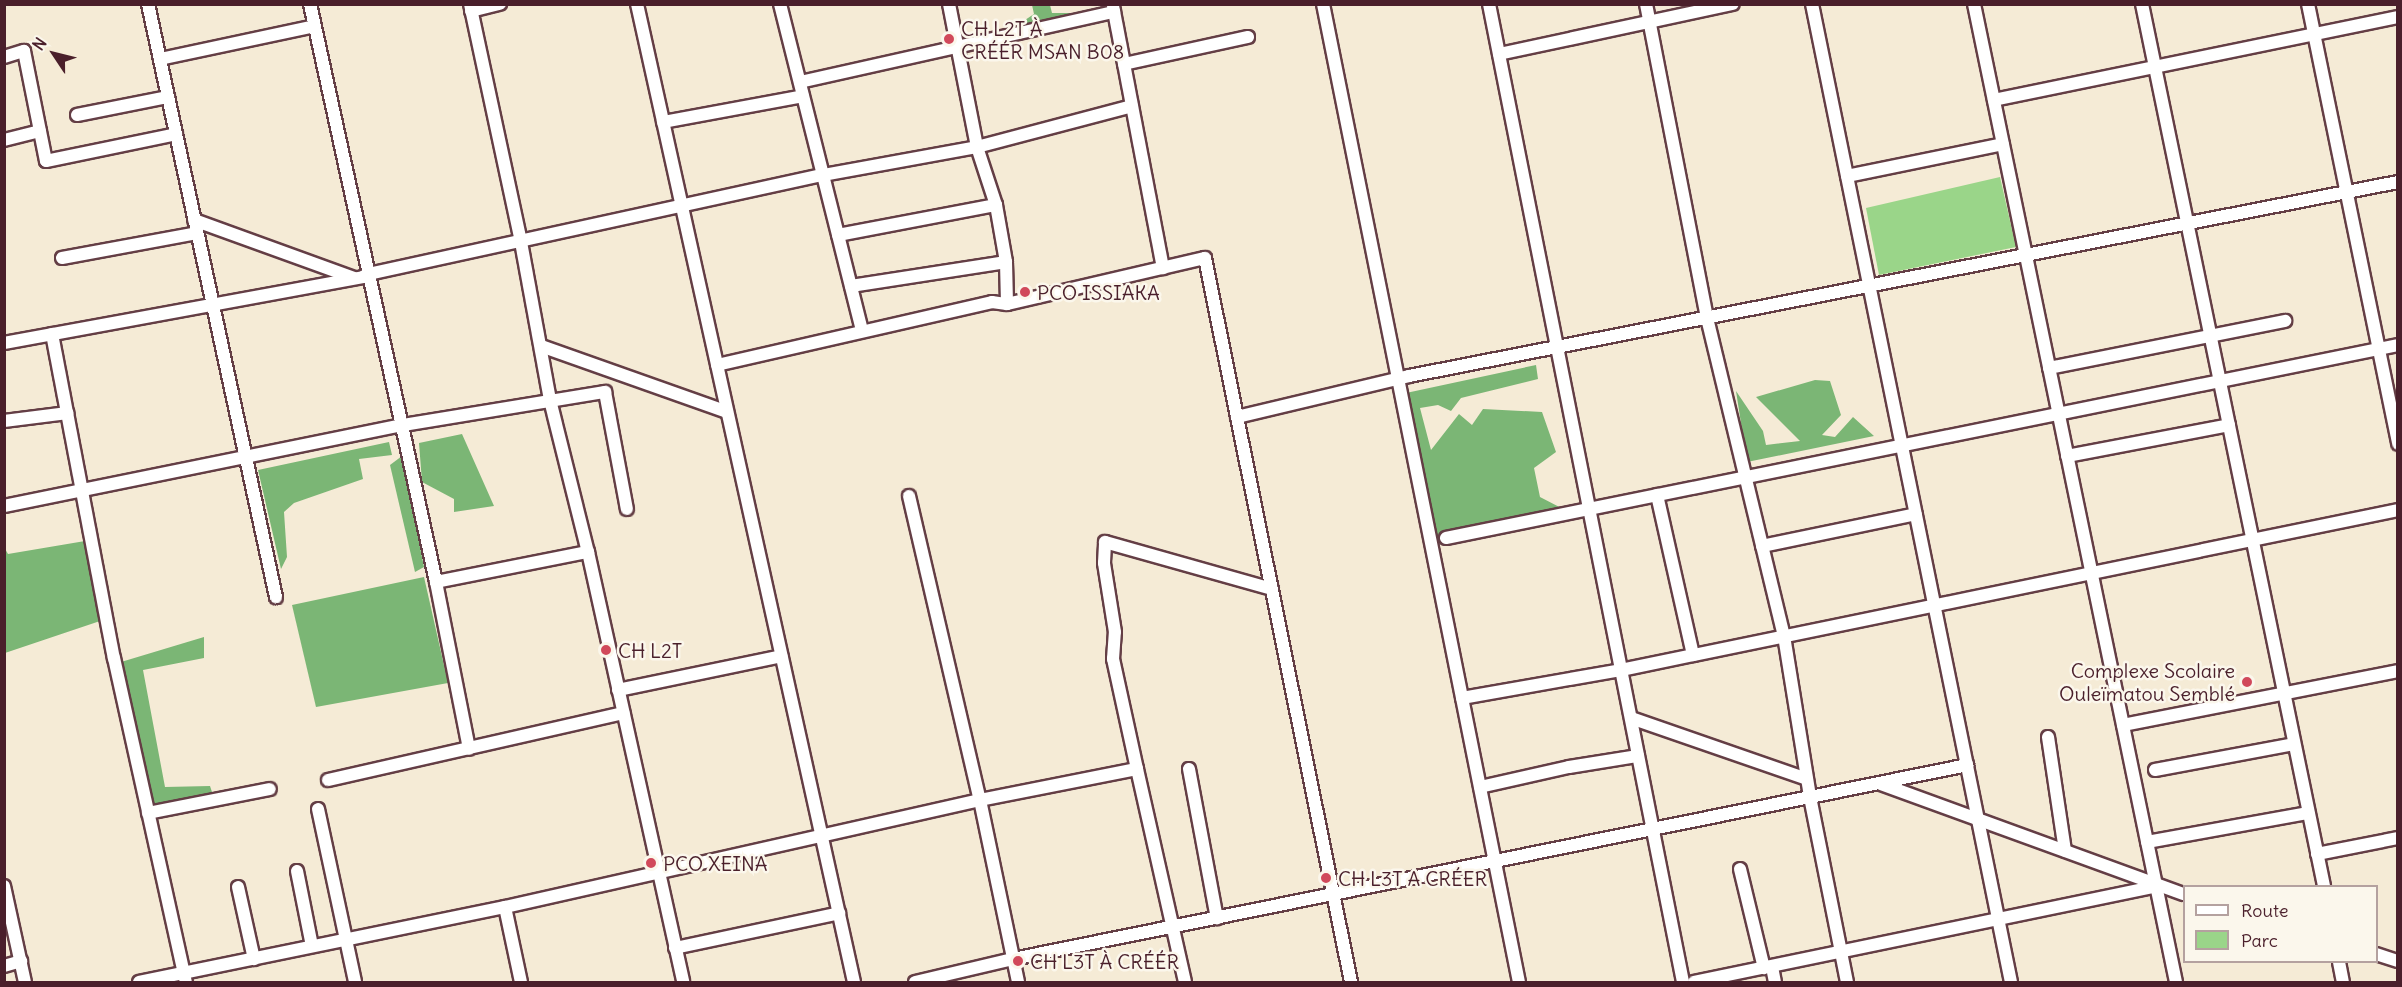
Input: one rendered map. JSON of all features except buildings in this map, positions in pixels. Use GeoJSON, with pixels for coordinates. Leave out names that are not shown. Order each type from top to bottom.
{"type":"FeatureCollection","features":[{"type":"Feature","properties":{"kind":"street"},"geometry":{"type":"LineString","coordinates":[[148,4],[276,597]]}},
{"type":"Feature","properties":{"kind":"street"},"geometry":{"type":"LineString","coordinates":[[310,4],[403,425],[469,750]]}},
{"type":"Feature","properties":{"kind":"street"},"geometry":{"type":"LineString","coordinates":[[500,4],[470,8],[521,242],[550,400],[588,552],[683,982]]}},
{"type":"Feature","properties":{"kind":"street"},"geometry":{"type":"LineString","coordinates":[[638,4],[854,982]]}},
{"type":"Feature","properties":{"kind":"street"},"geometry":{"type":"LineString","coordinates":[[780,4],[862,331]]}},
{"type":"Feature","properties":{"kind":"street"},"geometry":{"type":"LineString","coordinates":[[949,4],[977,147],[996,205],[1006,262],[1007,304]]}},
{"type":"Feature","properties":{"kind":"street"},"geometry":{"type":"LineString","coordinates":[[1323,4],[1519,982]]}},
{"type":"Feature","properties":{"kind":"street"},"geometry":{"type":"LineString","coordinates":[[1489,4],[1683,982]]}},
{"type":"Feature","properties":{"kind":"street"},"geometry":{"type":"LineString","coordinates":[[1646,4],[1707,318],[1784,636],[1810,797],[1847,982]]}},
{"type":"Feature","properties":{"kind":"street"},"geometry":{"type":"LineString","coordinates":[[1499,54],[1732,4]]}},
{"type":"Feature","properties":{"kind":"street"},"geometry":{"type":"LineString","coordinates":[[1812,4],[2011,982]]}},
{"type":"Feature","properties":{"kind":"street"},"geometry":{"type":"LineString","coordinates":[[1974,4],[2176,982]]}},
{"type":"Feature","properties":{"kind":"street"},"geometry":{"type":"LineString","coordinates":[[2142,4],[2324,885]]}},
{"type":"Feature","properties":{"kind":"street"},"geometry":{"type":"LineString","coordinates":[[2308,4],[2397,444]]}},
{"type":"Feature","properties":{"kind":"street"},"geometry":{"type":"LineString","coordinates":[[800,82],[1113,8],[1163,267]]}},
{"type":"Feature","properties":{"kind":"street"},"geometry":{"type":"LineString","coordinates":[[1994,100],[2397,17]]}},
{"type":"Feature","properties":{"kind":"street"},"geometry":{"type":"LineString","coordinates":[[160,59],[315,26]]}},
{"type":"Feature","properties":{"kind":"street"},"geometry":{"type":"LineString","coordinates":[[1124,64],[1248,38]]}},
{"type":"Feature","properties":{"kind":"street"},"geometry":{"type":"LineString","coordinates":[[4,57],[24,51],[46,161],[176,134]]}},
{"type":"Feature","properties":{"kind":"street"},"geometry":{"type":"LineString","coordinates":[[663,122],[803,96]]}},
{"type":"Feature","properties":{"kind":"street"},"geometry":{"type":"LineString","coordinates":[[78,115],[168,97]]}},
{"type":"Feature","properties":{"kind":"street"},"geometry":{"type":"LineString","coordinates":[[4,343],[356,279],[368,274],[823,175],[977,147],[1132,106]]}},
{"type":"Feature","properties":{"kind":"street"},"geometry":{"type":"LineString","coordinates":[[4,140],[40,131]]}},
{"type":"Feature","properties":{"kind":"street"},"geometry":{"type":"LineString","coordinates":[[1847,176],[2002,144]]}},
{"type":"Feature","properties":{"kind":"street"},"geometry":{"type":"LineString","coordinates":[[1237,417],[1398,379],[1869,284],[2397,182]]}},
{"type":"Feature","properties":{"kind":"street"},"geometry":{"type":"LineString","coordinates":[[838,235],[996,205]]}},
{"type":"Feature","properties":{"kind":"street"},"geometry":{"type":"LineString","coordinates":[[62,258],[196,227],[356,279]]}},
{"type":"Feature","properties":{"kind":"street"},"geometry":{"type":"LineString","coordinates":[[717,365],[992,302],[1007,304],[1205,258],[1351,982]]}},
{"type":"Feature","properties":{"kind":"street"},"geometry":{"type":"LineString","coordinates":[[851,286],[1006,262]]}},
{"type":"Feature","properties":{"kind":"street"},"geometry":{"type":"LineString","coordinates":[[2049,368],[2285,321]]}},
{"type":"Feature","properties":{"kind":"street"},"geometry":{"type":"LineString","coordinates":[[52,334],[114,658],[184,978]]}},
{"type":"Feature","properties":{"kind":"street"},"geometry":{"type":"LineString","coordinates":[[1446,537],[2397,345]]}},
{"type":"Feature","properties":{"kind":"street"},"geometry":{"type":"LineString","coordinates":[[541,346],[727,412]]}},
{"type":"Feature","properties":{"kind":"street"},"geometry":{"type":"LineString","coordinates":[[4,506],[246,459],[403,425],[605,392],[627,509]]}},
{"type":"Feature","properties":{"kind":"street"},"geometry":{"type":"LineString","coordinates":[[4,421],[67,413]]}},
{"type":"Feature","properties":{"kind":"street"},"geometry":{"type":"LineString","coordinates":[[2067,456],[2229,425]]}},
{"type":"Feature","properties":{"kind":"street"},"geometry":{"type":"LineString","coordinates":[[1657,495],[1693,655]]}},
{"type":"Feature","properties":{"kind":"street"},"geometry":{"type":"LineString","coordinates":[[909,496],[980,800],[1018,982]]}},
{"type":"Feature","properties":{"kind":"street"},"geometry":{"type":"LineString","coordinates":[[1462,698],[1621,670],[2397,510]]}},
{"type":"Feature","properties":{"kind":"street"},"geometry":{"type":"LineString","coordinates":[[1762,546],[1916,514]]}},
{"type":"Feature","properties":{"kind":"street"},"geometry":{"type":"LineString","coordinates":[[1185,982],[1113,659],[1115,632],[1104,563],[1105,542],[1272,590]]}},
{"type":"Feature","properties":{"kind":"street"},"geometry":{"type":"LineString","coordinates":[[436,582],[588,552]]}},
{"type":"Feature","properties":{"kind":"street"},"geometry":{"type":"LineString","coordinates":[[618,690],[782,656]]}},
{"type":"Feature","properties":{"kind":"street"},"geometry":{"type":"LineString","coordinates":[[2123,726],[2397,671]]}},
{"type":"Feature","properties":{"kind":"street"},"geometry":{"type":"LineString","coordinates":[[328,780],[469,750],[623,713]]}},
{"type":"Feature","properties":{"kind":"street"},"geometry":{"type":"LineString","coordinates":[[1631,718],[1807,779]]}},
{"type":"Feature","properties":{"kind":"street"},"geometry":{"type":"LineString","coordinates":[[2048,736],[2065,851]]}},
{"type":"Feature","properties":{"kind":"street"},"geometry":{"type":"LineString","coordinates":[[2155,770],[2295,744]]}},
{"type":"Feature","properties":{"kind":"street"},"geometry":{"type":"LineString","coordinates":[[1480,787],[1569,767],[1638,756]]}},
{"type":"Feature","properties":{"kind":"street"},"geometry":{"type":"LineString","coordinates":[[915,982],[933,980],[1013,959],[1967,765]]}},
{"type":"Feature","properties":{"kind":"street"},"geometry":{"type":"LineString","coordinates":[[139,982],[184,978],[254,958],[505,907],[658,870],[980,800],[1137,769]]}},
{"type":"Feature","properties":{"kind":"street"},"geometry":{"type":"LineString","coordinates":[[1189,769],[1217,918]]}},
{"type":"Feature","properties":{"kind":"street"},"geometry":{"type":"LineString","coordinates":[[1879,783],[1977,817],[2156,886],[2183,894]]}},
{"type":"Feature","properties":{"kind":"street"},"geometry":{"type":"LineString","coordinates":[[148,813],[270,789]]}},
{"type":"Feature","properties":{"kind":"street"},"geometry":{"type":"LineString","coordinates":[[318,809],[355,982]]}},
{"type":"Feature","properties":{"kind":"street"},"geometry":{"type":"LineString","coordinates":[[2147,842],[2308,813]]}},
{"type":"Feature","properties":{"kind":"street"},"geometry":{"type":"LineString","coordinates":[[2317,854],[2397,838]]}},
{"type":"Feature","properties":{"kind":"street"},"geometry":{"type":"LineString","coordinates":[[1740,869],[1768,968],[1775,982]]}},
{"type":"Feature","properties":{"kind":"street"},"geometry":{"type":"LineString","coordinates":[[297,871],[312,946]]}},
{"type":"Feature","properties":{"kind":"street"},"geometry":{"type":"LineString","coordinates":[[4,886],[25,982]]}},
{"type":"Feature","properties":{"kind":"street"},"geometry":{"type":"LineString","coordinates":[[1694,982],[2156,886]]}},
{"type":"Feature","properties":{"kind":"street"},"geometry":{"type":"LineString","coordinates":[[238,887],[254,958]]}},
{"type":"Feature","properties":{"kind":"street"},"geometry":{"type":"LineString","coordinates":[[505,907],[521,982]]}},
{"type":"Feature","properties":{"kind":"street"},"geometry":{"type":"LineString","coordinates":[[675,948],[839,913]]}},
{"type":"Feature","properties":{"kind":"street"},"geometry":{"type":"LineString","coordinates":[[2378,955],[2397,961]]}},
{"type":"Feature","properties":{"kind":"street"},"geometry":{"type":"LineString","coordinates":[[4,966],[21,961]]}},
{"type":"Feature","properties":{"kind":"street"},"geometry":{"type":"LineString","coordinates":[[2339,963],[2343,982]]}},
{"type":"Feature","properties":{"kind":"green space"},"geometry":{"type":"Polygon","coordinates":[[[1032,5],[1050,5],[1052,13],[1076,13],[1077,23],[1022,39],[1010,30],[1034,14],[1032,5]]]}},
{"type":"Feature","properties":{"kind":"green space"},"geometry":{"type":"Polygon","coordinates":[[[2000,177],[2016,247],[1879,275],[1866,208],[2000,177]]]}},
{"type":"Feature","properties":{"kind":"green space"},"geometry":{"type":"Polygon","coordinates":[[[1536,365],[1538,379],[1461,398],[1451,411],[1438,405],[1420,408],[1431,450],[1459,414],[1472,425],[1483,409],[1542,412],[1556,452],[1534,468],[1540,497],[1569,512],[1435,542],[1406,393],[1536,365]]]}},
{"type":"Feature","properties":{"kind":"green space"},"geometry":{"type":"Polygon","coordinates":[[[1815,380],[1830,381],[1841,415],[1822,435],[1835,437],[1853,417],[1874,436],[1747,462],[1736,391],[1763,431],[1766,445],[1800,441],[1756,397],[1815,380]]]}},
{"type":"Feature","properties":{"kind":"green space"},"geometry":{"type":"Polygon","coordinates":[[[462,434],[494,506],[454,512],[454,499],[422,482],[419,443],[462,434]]]}},
{"type":"Feature","properties":{"kind":"green space"},"geometry":{"type":"Polygon","coordinates":[[[389,442],[392,455],[359,459],[363,479],[294,503],[284,512],[287,557],[281,569],[258,470],[389,442]]]}},
{"type":"Feature","properties":{"kind":"green space"},"geometry":{"type":"Polygon","coordinates":[[[402,456],[424,567],[415,572],[390,465],[402,456]]]}},
{"type":"Feature","properties":{"kind":"green space"},"geometry":{"type":"Polygon","coordinates":[[[91,540],[106,619],[5,653],[4,547],[8,554],[91,540]]]}},
{"type":"Feature","properties":{"kind":"green space"},"geometry":{"type":"Polygon","coordinates":[[[424,577],[448,683],[316,707],[292,605],[424,577]]]}},
{"type":"Feature","properties":{"kind":"green space"},"geometry":{"type":"Polygon","coordinates":[[[204,637],[204,658],[143,670],[165,787],[210,786],[214,798],[153,806],[121,662],[204,637]]]}},
{"type":"Feature","properties":{"kind":"place","name":"CH L2T À CRÉÉR MSAN B08"},"geometry":{"type":"Point","coordinates":[949,39]}},
{"type":"Feature","properties":{"kind":"place","name":"PCO ISSIAKA"},"geometry":{"type":"Point","coordinates":[1025,292]}},
{"type":"Feature","properties":{"kind":"place","name":"CH L2T"},"geometry":{"type":"Point","coordinates":[606,650]}},
{"type":"Feature","properties":{"kind":"place","name":"Complexe Scolaire Ouleïmatou Semblé"},"geometry":{"type":"Point","coordinates":[2247,682]}},
{"type":"Feature","properties":{"kind":"place","name":"PCO XEINA"},"geometry":{"type":"Point","coordinates":[651,863]}},
{"type":"Feature","properties":{"kind":"place","name":"CH L3T A CRÉER"},"geometry":{"type":"Point","coordinates":[1326,878]}},
{"type":"Feature","properties":{"kind":"place","name":"CH L3T À CRÉÉR"},"geometry":{"type":"Point","coordinates":[1018,961]}}]}
